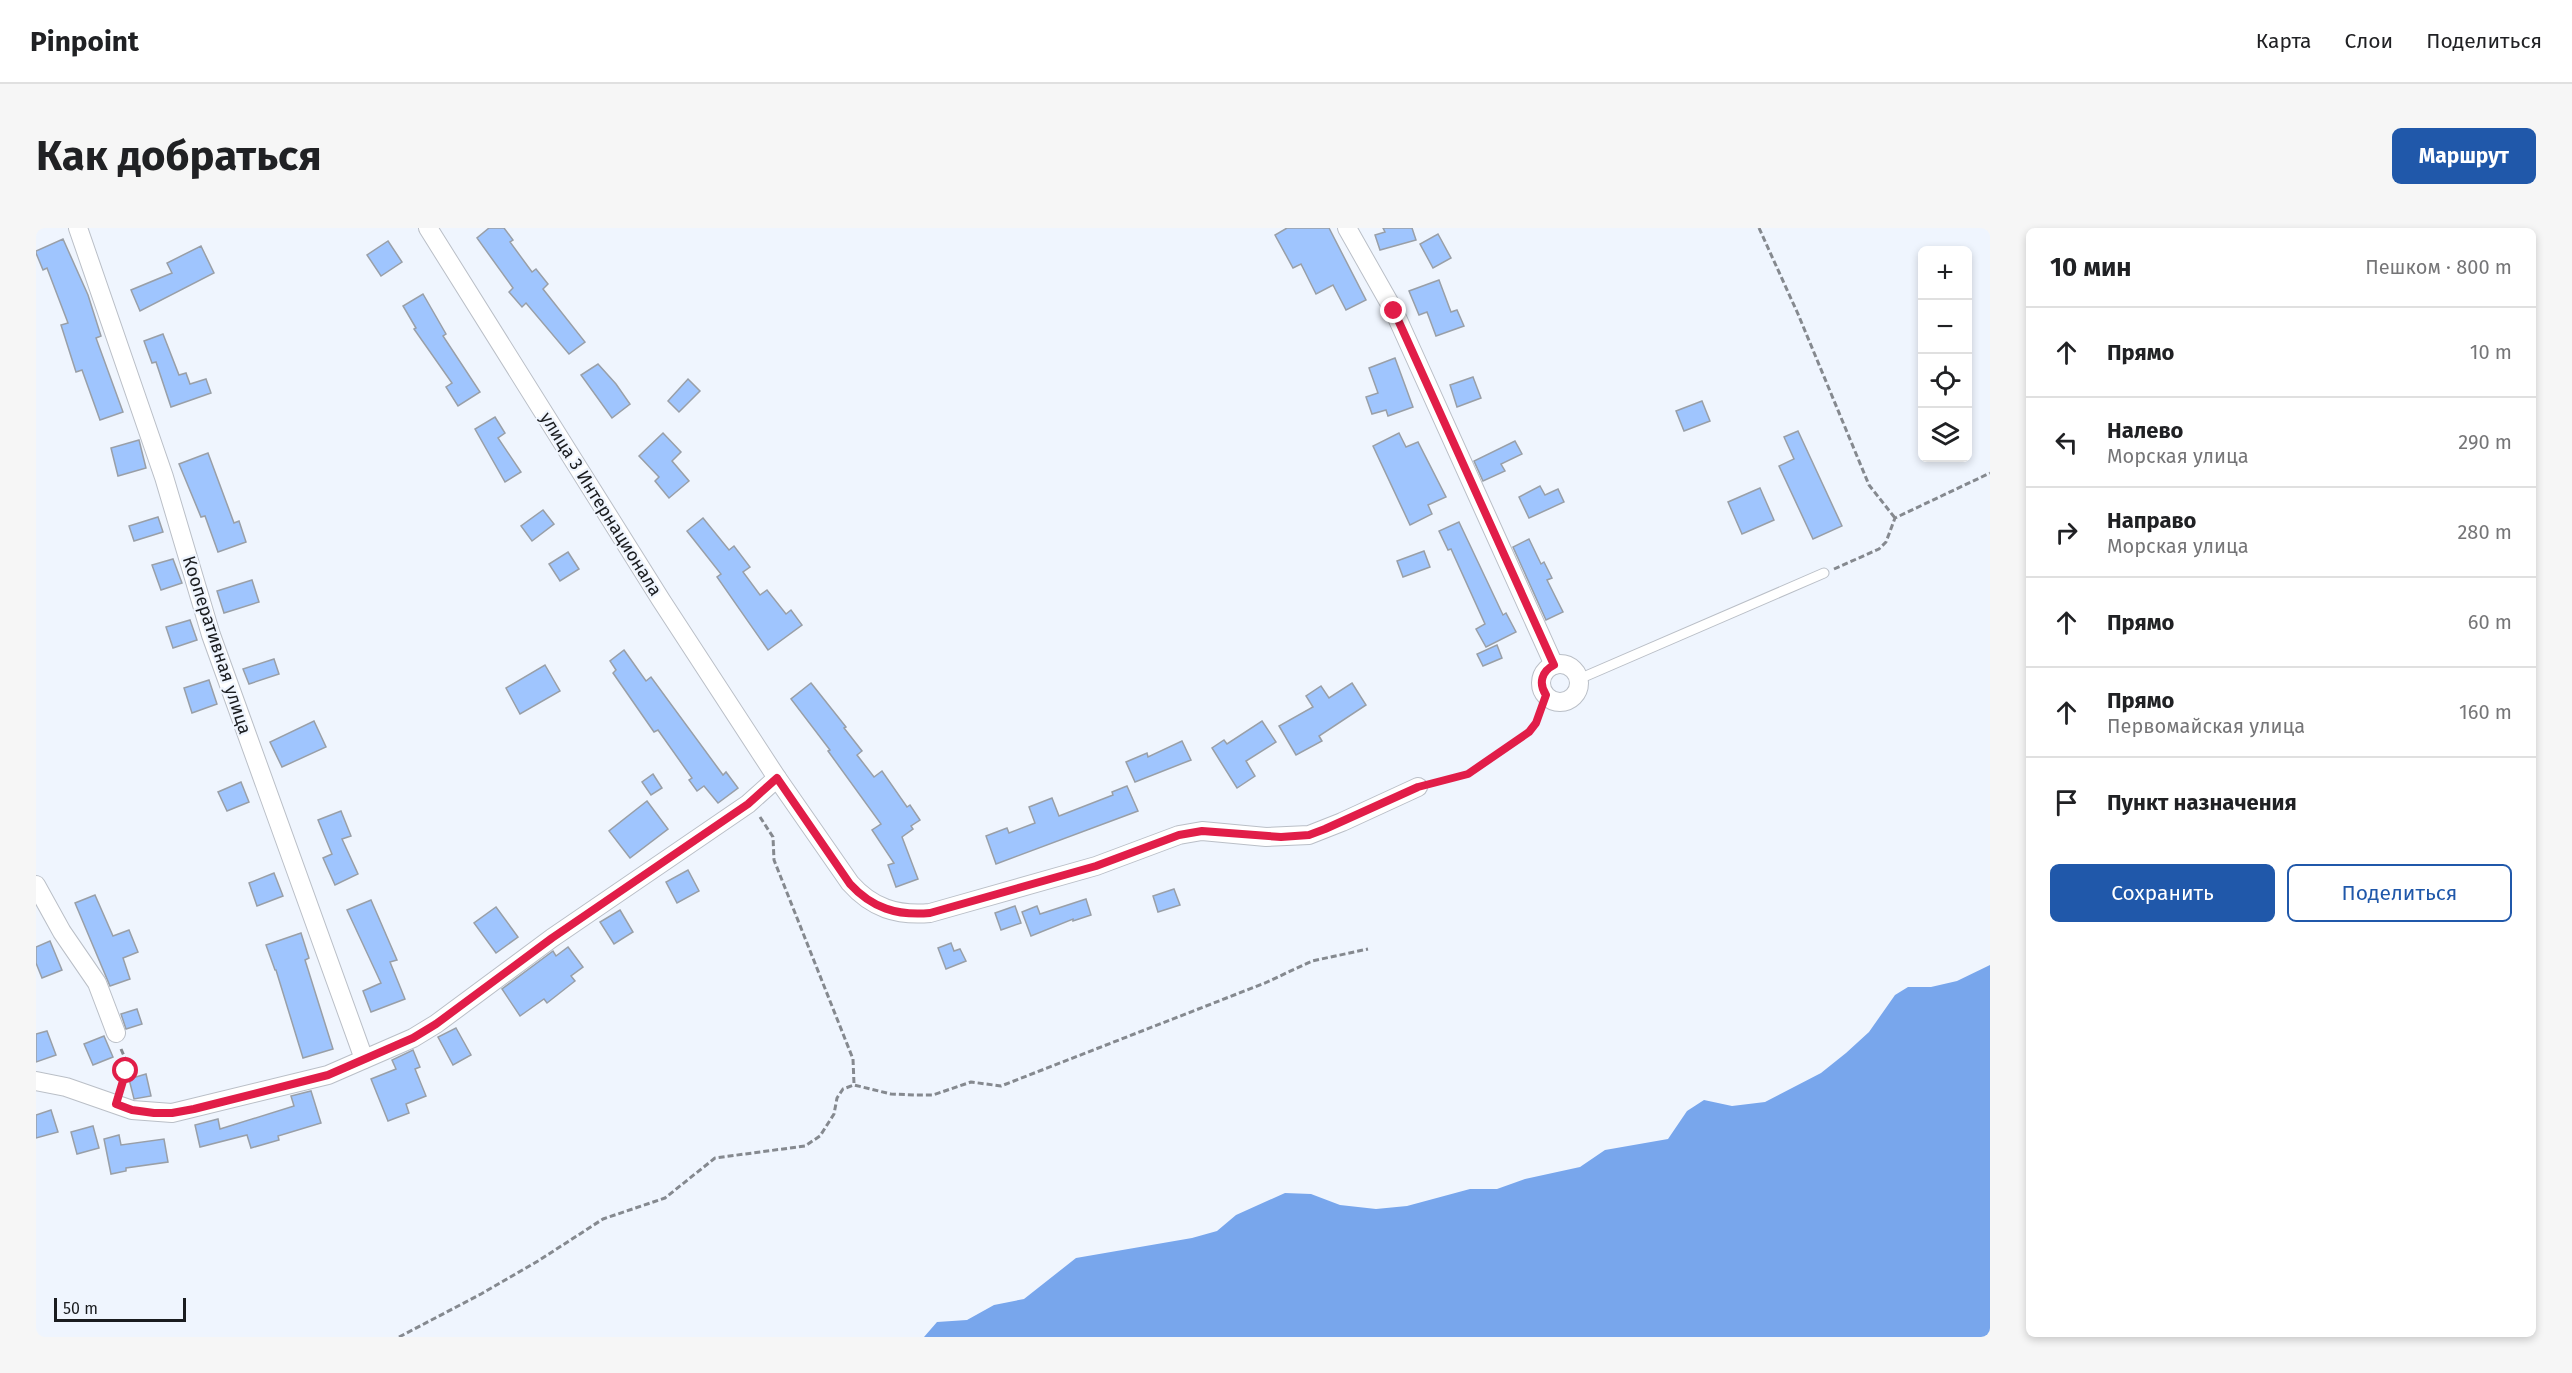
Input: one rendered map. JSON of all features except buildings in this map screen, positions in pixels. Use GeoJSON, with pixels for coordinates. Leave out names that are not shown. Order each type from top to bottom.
{"type":"FeatureCollection","features":[{"type":"Feature","properties":{"kind":"street","name":"Кооперативная улица"},"geometry":{"type":"LineString","coordinates":[[78,228],[164,477],[211,635],[364,1059]]}},
{"type":"Feature","properties":{"kind":"street","name":"улица 3 Интернационала"},"geometry":{"type":"LineString","coordinates":[[428,228],[661,600],[777,778],[850,884],[872,904],[917,915],[941,911],[1096,866],[1179,835],[1202,831],[1266,837],[1309,835],[1418,787]]}},
{"type":"Feature","properties":{"kind":"street"},"geometry":{"type":"LineString","coordinates":[[1347,228],[1394,311],[1554,665]]}},
{"type":"Feature","properties":{"kind":"street"},"geometry":{"type":"LineString","coordinates":[[1554,665],[1566,665],[1572,668],[1579,678],[1577,691],[1568,700],[1556,701],[1546,695],[1541,684],[1542,678],[1554,665]]}},
{"type":"Feature","properties":{"kind":"street"},"geometry":{"type":"LineString","coordinates":[[36,1081],[66,1087],[132,1110],[172,1113],[328,1075],[413,1038],[436,1024],[552,938],[748,804],[777,778]]}},
{"type":"Feature","properties":{"kind":"street"},"geometry":{"type":"LineString","coordinates":[[36,885],[62,932],[97,983],[116,1033]]}},
{"type":"Feature","properties":{"kind":"lane"},"geometry":{"type":"LineString","coordinates":[[1579,678],[1824,573]]}},
{"type":"Feature","properties":{"kind":"path"},"geometry":{"type":"LineString","coordinates":[[1759,228],[1798,314],[1869,485],[1894,518]]}},
{"type":"Feature","properties":{"kind":"path"},"geometry":{"type":"LineString","coordinates":[[1824,573],[1879,549],[1886,542],[1894,518],[1990,473]]}},
{"type":"Feature","properties":{"kind":"path"},"geometry":{"type":"LineString","coordinates":[[1418,787],[1468,774],[1517,742],[1536,723],[1546,695]]}},
{"type":"Feature","properties":{"kind":"path"},"geometry":{"type":"LineString","coordinates":[[748,804],[767,824],[773,837],[774,860],[853,1059],[854,1085]]}},
{"type":"Feature","properties":{"kind":"path"},"geometry":{"type":"LineString","coordinates":[[399,1337],[500,1283],[603,1219],[665,1198],[715,1158],[805,1146],[820,1136],[830,1121],[837,1098],[843,1089],[854,1085],[891,1094],[933,1095],[971,1082],[1001,1086],[1265,983],[1312,962],[1368,949]]}},
{"type":"Feature","properties":{"kind":"path"},"geometry":{"type":"LineString","coordinates":[[116,1033],[128,1065],[116,1104]]}},
{"type":"Feature","properties":{"kind":"water"},"geometry":{"type":"Polygon","coordinates":[[[1990,965],[1990,1337],[924,1337],[937,1322],[967,1320],[994,1305],[1024,1299],[1076,1258],[1192,1238],[1217,1231],[1236,1215],[1285,1193],[1311,1194],[1340,1205],[1376,1209],[1407,1206],[1470,1189],[1497,1189],[1525,1179],[1580,1167],[1605,1150],[1668,1139],[1687,1111],[1704,1100],[1732,1106],[1765,1102],[1821,1073],[1869,1032],[1895,995],[1908,987],[1931,987],[1957,981],[1990,965]]]}},
{"type":"Feature","properties":{"kind":"route"},"geometry":{"type":"LineString","coordinates":[[126,1071],[116,1104],[132,1110],[172,1113],[328,1075],[413,1038],[436,1024],[552,938],[748,804],[777,778],[850,884],[861,896],[872,904],[917,915],[981,900],[1096,866],[1179,835],[1202,831],[1266,837],[1309,835],[1418,787],[1468,774],[1529,732],[1536,723],[1546,695],[1542,690],[1542,678],[1545,672],[1554,665],[1394,311]]}}]}
